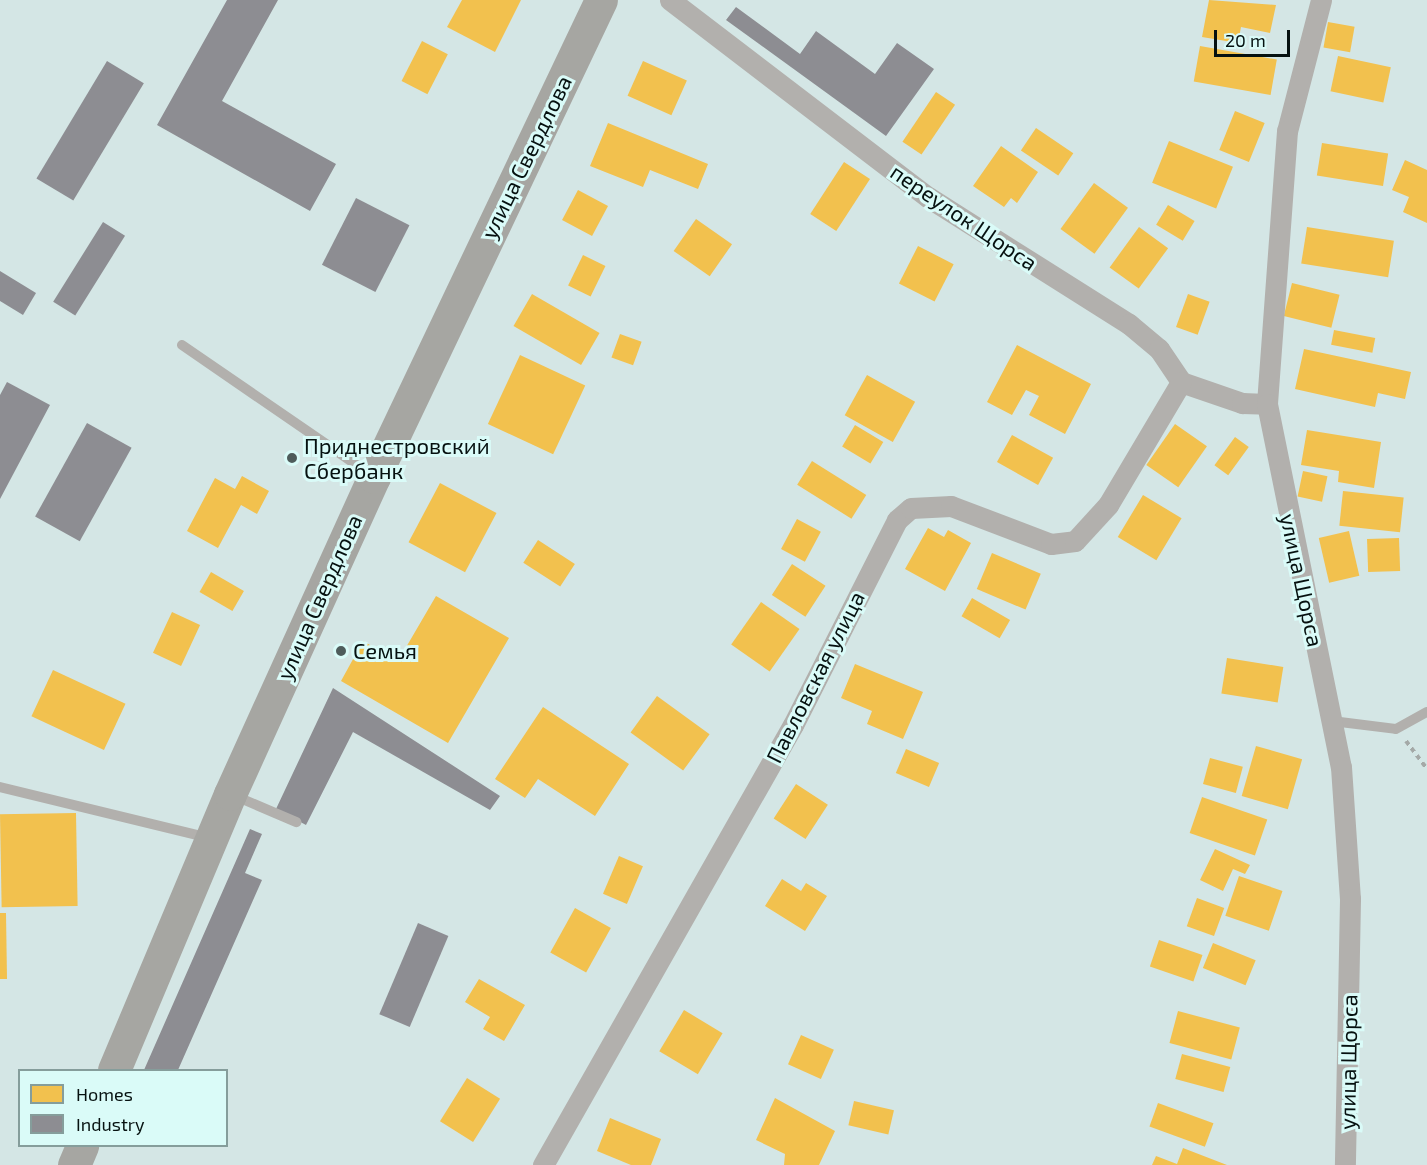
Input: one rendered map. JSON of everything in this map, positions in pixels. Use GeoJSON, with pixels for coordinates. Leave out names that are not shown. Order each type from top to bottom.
{"type":"FeatureCollection","features":[{"type":"Feature","properties":{"kind":"highway","name":"улица Свердлова"},"geometry":{"type":"LineString","coordinates":[[115,1069],[230,794],[374,477],[601,0]]}},
{"type":"Feature","properties":{"kind":"highway"},"geometry":{"type":"LineString","coordinates":[[74,1165],[82,1147]]}},
{"type":"Feature","properties":{"kind":"street","name":"переулок Щорса"},"geometry":{"type":"LineString","coordinates":[[670,0],[928,197],[1129,324],[1159,349],[1181,382]]}},
{"type":"Feature","properties":{"kind":"street","name":"улица Щорса"},"geometry":{"type":"LineString","coordinates":[[1321,0],[1287,131],[1267,404],[1341,767],[1350,899],[1345,1165]]}},
{"type":"Feature","properties":{"kind":"street"},"geometry":{"type":"LineString","coordinates":[[1181,382],[1242,403],[1267,404]]}},
{"type":"Feature","properties":{"kind":"street","name":"Павловская улица"},"geometry":{"type":"LineString","coordinates":[[543,1165],[793,725],[897,520],[911,508],[951,506],[1050,544],[1075,541],[1108,505],[1181,382]]}},
{"type":"Feature","properties":{"kind":"lane"},"geometry":{"type":"LineString","coordinates":[[182,345],[374,477]]}},
{"type":"Feature","properties":{"kind":"lane"},"geometry":{"type":"LineString","coordinates":[[1332,721],[1396,729],[1427,712]]}},
{"type":"Feature","properties":{"kind":"lane"},"geometry":{"type":"LineString","coordinates":[[0,787],[212,838]]}},
{"type":"Feature","properties":{"kind":"lane"},"geometry":{"type":"LineString","coordinates":[[230,794],[296,822]]}},
{"type":"Feature","properties":{"kind":"path"},"geometry":{"type":"LineString","coordinates":[[1396,729],[1427,769]]}},
{"type":"Feature","properties":{"kind":"building: Homes"},"geometry":{"type":"Polygon","coordinates":[[[462,0],[521,0],[495,52],[447,27],[462,0]]]}},
{"type":"Feature","properties":{"kind":"building: Homes"},"geometry":{"type":"Polygon","coordinates":[[[1209,0],[1276,5],[1270,33],[1241,27],[1238,43],[1202,37],[1209,0]]]}},
{"type":"Feature","properties":{"kind":"building: Homes"},"geometry":{"type":"Polygon","coordinates":[[[1328,22],[1355,27],[1350,52],[1323,48],[1328,22]]]}},
{"type":"Feature","properties":{"kind":"building: Homes"},"geometry":{"type":"Polygon","coordinates":[[[422,41],[448,54],[427,94],[402,81],[422,41]]]}},
{"type":"Feature","properties":{"kind":"building: Homes"},"geometry":{"type":"Polygon","coordinates":[[[1200,46],[1277,60],[1271,95],[1194,81],[1200,46]]]}},
{"type":"Feature","properties":{"kind":"building: Homes"},"geometry":{"type":"Polygon","coordinates":[[[1338,56],[1391,67],[1383,102],[1331,91],[1338,56]]]}},
{"type":"Feature","properties":{"kind":"building: Homes"},"geometry":{"type":"Polygon","coordinates":[[[643,61],[687,81],[671,115],[628,96],[643,61]]]}},
{"type":"Feature","properties":{"kind":"building: Homes"},"geometry":{"type":"Polygon","coordinates":[[[936,92],[955,105],[922,155],[902,142],[936,92]]]}},
{"type":"Feature","properties":{"kind":"building: Homes"},"geometry":{"type":"Polygon","coordinates":[[[1235,111],[1265,123],[1249,162],[1219,150],[1235,111]]]}},
{"type":"Feature","properties":{"kind":"building: Homes"},"geometry":{"type":"Polygon","coordinates":[[[608,123],[708,164],[698,189],[650,170],[643,187],[590,166],[608,123]]]}},
{"type":"Feature","properties":{"kind":"building: Homes"},"geometry":{"type":"Polygon","coordinates":[[[1036,128],[1073,153],[1058,176],[1021,150],[1036,128]]]}},
{"type":"Feature","properties":{"kind":"building: Homes"},"geometry":{"type":"Polygon","coordinates":[[[1169,141],[1233,167],[1216,209],[1152,183],[1169,141]]]}},
{"type":"Feature","properties":{"kind":"building: Homes"},"geometry":{"type":"Polygon","coordinates":[[[1322,143],[1388,153],[1383,186],[1317,176],[1322,143]]]}},
{"type":"Feature","properties":{"kind":"building: Homes"},"geometry":{"type":"Polygon","coordinates":[[[1001,146],[1038,172],[1017,203],[1011,198],[1004,207],[973,186],[1001,146]]]}},
{"type":"Feature","properties":{"kind":"building: Homes"},"geometry":{"type":"Polygon","coordinates":[[[1405,160],[1427,170],[1427,223],[1403,212],[1409,197],[1392,190],[1405,160]]]}},
{"type":"Feature","properties":{"kind":"building: Homes"},"geometry":{"type":"Polygon","coordinates":[[[844,162],[870,179],[836,231],[810,214],[844,162]]]}},
{"type":"Feature","properties":{"kind":"building: Homes"},"geometry":{"type":"Polygon","coordinates":[[[1094,183],[1128,208],[1094,254],[1060,229],[1094,183]]]}},
{"type":"Feature","properties":{"kind":"building: Homes"},"geometry":{"type":"Polygon","coordinates":[[[578,190],[608,206],[592,236],[562,220],[578,190]]]}},
{"type":"Feature","properties":{"kind":"building: Homes"},"geometry":{"type":"Polygon","coordinates":[[[1168,205],[1195,221],[1183,241],[1156,225],[1168,205]]]}},
{"type":"Feature","properties":{"kind":"building: Homes"},"geometry":{"type":"Polygon","coordinates":[[[696,219],[732,244],[710,276],[674,251],[696,219]]]}},
{"type":"Feature","properties":{"kind":"building: Homes"},"geometry":{"type":"Polygon","coordinates":[[[1139,227],[1168,248],[1139,289],[1110,267],[1139,227]]]}},
{"type":"Feature","properties":{"kind":"building: Homes"},"geometry":{"type":"Polygon","coordinates":[[[1307,227],[1394,241],[1388,277],[1301,264],[1307,227]]]}},
{"type":"Feature","properties":{"kind":"building: Homes"},"geometry":{"type":"Polygon","coordinates":[[[918,246],[954,264],[935,302],[899,283],[918,246]]]}},
{"type":"Feature","properties":{"kind":"building: Homes"},"geometry":{"type":"Polygon","coordinates":[[[583,255],[605,266],[591,297],[568,286],[583,255]]]}},
{"type":"Feature","properties":{"kind":"building: Homes"},"geometry":{"type":"Polygon","coordinates":[[[1292,283],[1340,295],[1331,328],[1284,316],[1292,283]]]}},
{"type":"Feature","properties":{"kind":"building: Homes"},"geometry":{"type":"Polygon","coordinates":[[[532,294],[600,333],[581,365],[514,326],[532,294]]]}},
{"type":"Feature","properties":{"kind":"building: Homes"},"geometry":{"type":"Polygon","coordinates":[[[1188,294],[1210,302],[1198,335],[1176,327],[1188,294]]]}},
{"type":"Feature","properties":{"kind":"building: Homes"},"geometry":{"type":"Polygon","coordinates":[[[1334,330],[1375,338],[1372,353],[1331,345],[1334,330]]]}},
{"type":"Feature","properties":{"kind":"building: Homes"},"geometry":{"type":"Polygon","coordinates":[[[620,334],[642,342],[633,365],[611,357],[620,334]]]}},
{"type":"Feature","properties":{"kind":"building: Homes"},"geometry":{"type":"Polygon","coordinates":[[[1017,345],[1091,384],[1065,434],[1029,415],[1039,396],[1026,390],[1012,415],[987,402],[1017,345]]]}},
{"type":"Feature","properties":{"kind":"building: Homes"},"geometry":{"type":"Polygon","coordinates":[[[1304,349],[1411,372],[1405,399],[1378,393],[1375,407],[1295,389],[1304,349]]]}},
{"type":"Feature","properties":{"kind":"building: Homes"},"geometry":{"type":"Polygon","coordinates":[[[520,355],[585,385],[553,454],[488,424],[520,355]]]}},
{"type":"Feature","properties":{"kind":"building: Homes"},"geometry":{"type":"Polygon","coordinates":[[[867,375],[915,402],[893,442],[845,415],[867,375]]]}},
{"type":"Feature","properties":{"kind":"building: Homes"},"geometry":{"type":"Polygon","coordinates":[[[1175,424],[1207,446],[1178,487],[1146,465],[1175,424]]]}},
{"type":"Feature","properties":{"kind":"building: Homes"},"geometry":{"type":"Polygon","coordinates":[[[855,425],[883,442],[870,463],[842,446],[855,425]]]}},
{"type":"Feature","properties":{"kind":"building: Homes"},"geometry":{"type":"Polygon","coordinates":[[[1307,430],[1381,442],[1374,488],[1338,482],[1339,471],[1301,465],[1307,430]]]}},
{"type":"Feature","properties":{"kind":"building: Homes"},"geometry":{"type":"Polygon","coordinates":[[[1012,435],[1053,458],[1038,485],[997,462],[1012,435]]]}},
{"type":"Feature","properties":{"kind":"building: Homes"},"geometry":{"type":"Polygon","coordinates":[[[1235,437],[1249,447],[1228,475],[1214,465],[1235,437]]]}},
{"type":"Feature","properties":{"kind":"building: Homes"},"geometry":{"type":"Polygon","coordinates":[[[812,461],[866,495],[851,519],[797,485],[812,461]]]}},
{"type":"Feature","properties":{"kind":"building: Homes"},"geometry":{"type":"Polygon","coordinates":[[[1303,471],[1327,476],[1322,502],[1298,496],[1303,471]]]}},
{"type":"Feature","properties":{"kind":"building: Homes"},"geometry":{"type":"Polygon","coordinates":[[[242,476],[269,491],[257,514],[241,505],[218,548],[187,531],[215,478],[235,489],[242,476]]]}},
{"type":"Feature","properties":{"kind":"building: Homes"},"geometry":{"type":"Polygon","coordinates":[[[440,483],[497,513],[465,572],[409,542],[440,483]]]}},
{"type":"Feature","properties":{"kind":"building: Homes"},"geometry":{"type":"Polygon","coordinates":[[[1343,491],[1404,497],[1400,532],[1339,526],[1343,491]]]}},
{"type":"Feature","properties":{"kind":"building: Homes"},"geometry":{"type":"Polygon","coordinates":[[[1143,495],[1182,518],[1156,560],[1118,537],[1143,495]]]}},
{"type":"Feature","properties":{"kind":"building: Homes"},"geometry":{"type":"Polygon","coordinates":[[[797,519],[821,532],[805,562],[781,549],[797,519]]]}},
{"type":"Feature","properties":{"kind":"building: Homes"},"geometry":{"type":"Polygon","coordinates":[[[928,528],[944,537],[948,530],[971,543],[945,591],[905,569],[928,528]]]}},
{"type":"Feature","properties":{"kind":"building: Homes"},"geometry":{"type":"Polygon","coordinates":[[[1349,531],[1359,576],[1329,583],[1319,538],[1349,531]]]}},
{"type":"Feature","properties":{"kind":"building: Homes"},"geometry":{"type":"Polygon","coordinates":[[[1399,538],[1400,571],[1368,572],[1367,539],[1399,538]]]}},
{"type":"Feature","properties":{"kind":"building: Homes"},"geometry":{"type":"Polygon","coordinates":[[[538,540],[575,564],[560,587],[523,563],[538,540]]]}},
{"type":"Feature","properties":{"kind":"building: Homes"},"geometry":{"type":"Polygon","coordinates":[[[992,553],[1041,574],[1026,610],[977,589],[992,553]]]}},
{"type":"Feature","properties":{"kind":"building: Homes"},"geometry":{"type":"Polygon","coordinates":[[[792,564],[826,586],[805,617],[772,595],[792,564]]]}},
{"type":"Feature","properties":{"kind":"building: Homes"},"geometry":{"type":"Polygon","coordinates":[[[211,572],[244,591],[232,611],[199,592],[211,572]]]}},
{"type":"Feature","properties":{"kind":"building: Homes"},"geometry":{"type":"Polygon","coordinates":[[[436,596],[509,638],[448,743],[341,681],[363,641],[398,661],[436,596]]]}},
{"type":"Feature","properties":{"kind":"building: Homes"},"geometry":{"type":"Polygon","coordinates":[[[972,598],[1010,620],[1000,638],[962,616],[972,598]]]}},
{"type":"Feature","properties":{"kind":"building: Homes"},"geometry":{"type":"Polygon","coordinates":[[[761,602],[800,629],[770,672],[731,645],[761,602]]]}},
{"type":"Feature","properties":{"kind":"building: Homes"},"geometry":{"type":"Polygon","coordinates":[[[172,612],[200,625],[181,666],[153,653],[172,612]]]}},
{"type":"Feature","properties":{"kind":"building: Homes"},"geometry":{"type":"Polygon","coordinates":[[[1227,658],[1283,667],[1278,702],[1221,694],[1227,658]]]}},
{"type":"Feature","properties":{"kind":"building: Homes"},"geometry":{"type":"Polygon","coordinates":[[[855,664],[923,692],[903,739],[867,724],[872,711],[841,698],[855,664]]]}},
{"type":"Feature","properties":{"kind":"building: Homes"},"geometry":{"type":"Polygon","coordinates":[[[53,670],[126,704],[104,750],[31,716],[53,670]]]}},
{"type":"Feature","properties":{"kind":"building: Homes"},"geometry":{"type":"Polygon","coordinates":[[[657,696],[710,734],[683,771],[631,732],[657,696]]]}},
{"type":"Feature","properties":{"kind":"building: Homes"},"geometry":{"type":"Polygon","coordinates":[[[543,707],[629,764],[595,816],[538,779],[525,798],[495,779],[543,707]]]}},
{"type":"Feature","properties":{"kind":"building: Homes"},"geometry":{"type":"Polygon","coordinates":[[[1256,746],[1302,759],[1288,809],[1242,796],[1256,746]]]}},
{"type":"Feature","properties":{"kind":"building: Homes"},"geometry":{"type":"Polygon","coordinates":[[[906,749],[939,763],[929,787],[896,773],[906,749]]]}},
{"type":"Feature","properties":{"kind":"building: Homes"},"geometry":{"type":"Polygon","coordinates":[[[1210,758],[1243,767],[1236,793],[1203,784],[1210,758]]]}},
{"type":"Feature","properties":{"kind":"building: Homes"},"geometry":{"type":"Polygon","coordinates":[[[796,784],[828,805],[806,839],[774,818],[796,784]]]}},
{"type":"Feature","properties":{"kind":"building: Homes"},"geometry":{"type":"Polygon","coordinates":[[[1202,797],[1267,819],[1255,855],[1190,833],[1202,797]]]}},
{"type":"Feature","properties":{"kind":"building: Homes"},"geometry":{"type":"Polygon","coordinates":[[[76,813],[78,906],[2,907],[0,814],[76,813]]]}},
{"type":"Feature","properties":{"kind":"building: Homes"},"geometry":{"type":"Polygon","coordinates":[[[1215,849],[1250,865],[1245,874],[1233,869],[1223,891],[1200,880],[1215,849]]]}},
{"type":"Feature","properties":{"kind":"building: Homes"},"geometry":{"type":"Polygon","coordinates":[[[619,856],[643,866],[627,904],[603,894],[619,856]]]}},
{"type":"Feature","properties":{"kind":"building: Homes"},"geometry":{"type":"Polygon","coordinates":[[[1239,876],[1282,891],[1269,931],[1225,916],[1239,876]]]}},
{"type":"Feature","properties":{"kind":"building: Homes"},"geometry":{"type":"Polygon","coordinates":[[[782,879],[801,891],[806,883],[827,896],[805,931],[765,906],[782,879]]]}},
{"type":"Feature","properties":{"kind":"building: Homes"},"geometry":{"type":"Polygon","coordinates":[[[1197,898],[1224,908],[1214,936],[1187,926],[1197,898]]]}},
{"type":"Feature","properties":{"kind":"building: Homes"},"geometry":{"type":"Polygon","coordinates":[[[575,908],[611,928],[586,972],[550,953],[575,908]]]}},
{"type":"Feature","properties":{"kind":"building: Homes"},"geometry":{"type":"Polygon","coordinates":[[[0,913],[6,913],[7,979],[0,979],[0,913]]]}},
{"type":"Feature","properties":{"kind":"building: Homes"},"geometry":{"type":"Polygon","coordinates":[[[1159,940],[1202,955],[1193,981],[1150,966],[1159,940]]]}},
{"type":"Feature","properties":{"kind":"building: Homes"},"geometry":{"type":"Polygon","coordinates":[[[1213,943],[1256,960],[1246,985],[1203,968],[1213,943]]]}},
{"type":"Feature","properties":{"kind":"building: Homes"},"geometry":{"type":"Polygon","coordinates":[[[479,979],[525,1005],[504,1041],[483,1029],[490,1017],[465,1002],[479,979]]]}},
{"type":"Feature","properties":{"kind":"building: Homes"},"geometry":{"type":"Polygon","coordinates":[[[684,1010],[723,1033],[698,1074],[659,1051],[684,1010]]]}},
{"type":"Feature","properties":{"kind":"building: Homes"},"geometry":{"type":"Polygon","coordinates":[[[1178,1011],[1240,1028],[1231,1059],[1169,1043],[1178,1011]]]}},
{"type":"Feature","properties":{"kind":"building: Homes"},"geometry":{"type":"Polygon","coordinates":[[[801,1035],[834,1050],[821,1079],[788,1064],[801,1035]]]}},
{"type":"Feature","properties":{"kind":"building: Homes"},"geometry":{"type":"Polygon","coordinates":[[[1182,1054],[1230,1067],[1224,1092],[1175,1079],[1182,1054]]]}},
{"type":"Feature","properties":{"kind":"building: Homes"},"geometry":{"type":"Polygon","coordinates":[[[467,1078],[500,1099],[473,1142],[440,1121],[467,1078]]]}},
{"type":"Feature","properties":{"kind":"building: Homes"},"geometry":{"type":"Polygon","coordinates":[[[775,1098],[835,1131],[819,1165],[784,1165],[785,1154],[756,1140],[775,1098]]]}},
{"type":"Feature","properties":{"kind":"building: Homes"},"geometry":{"type":"Polygon","coordinates":[[[854,1101],[894,1110],[888,1135],[848,1125],[854,1101]]]}},
{"type":"Feature","properties":{"kind":"building: Homes"},"geometry":{"type":"Polygon","coordinates":[[[1158,1103],[1213,1123],[1205,1147],[1149,1126],[1158,1103]]]}},
{"type":"Feature","properties":{"kind":"building: Homes"},"geometry":{"type":"Polygon","coordinates":[[[610,1118],[661,1139],[651,1165],[631,1165],[597,1151],[610,1118]]]}},
{"type":"Feature","properties":{"kind":"building: Homes"},"geometry":{"type":"Polygon","coordinates":[[[1183,1148],[1227,1165],[1152,1165],[1156,1156],[1177,1164],[1183,1148]]]}},
{"type":"Feature","properties":{"kind":"building: Industry"},"geometry":{"type":"Polygon","coordinates":[[[227,0],[278,0],[222,101],[336,164],[310,211],[157,125],[227,0]]]}},
{"type":"Feature","properties":{"kind":"building: Industry"},"geometry":{"type":"Polygon","coordinates":[[[736,7],[800,54],[816,31],[875,74],[897,43],[934,69],[886,136],[726,20],[736,7]]]}},
{"type":"Feature","properties":{"kind":"building: Industry"},"geometry":{"type":"Polygon","coordinates":[[[107,61],[144,83],[73,201],[36,178],[107,61]]]}},
{"type":"Feature","properties":{"kind":"building: Industry"},"geometry":{"type":"Polygon","coordinates":[[[356,198],[409,225],[375,292],[322,265],[356,198]]]}},
{"type":"Feature","properties":{"kind":"building: Industry"},"geometry":{"type":"Polygon","coordinates":[[[103,222],[125,236],[75,315],[53,302],[103,222]]]}},
{"type":"Feature","properties":{"kind":"building: Industry"},"geometry":{"type":"Polygon","coordinates":[[[0,271],[36,293],[23,315],[0,301],[0,271]]]}},
{"type":"Feature","properties":{"kind":"building: Industry"},"geometry":{"type":"Polygon","coordinates":[[[7,382],[50,405],[0,499],[0,395],[7,382]]]}},
{"type":"Feature","properties":{"kind":"building: Industry"},"geometry":{"type":"Polygon","coordinates":[[[87,423],[132,448],[80,541],[35,517],[87,423]]]}},
{"type":"Feature","properties":{"kind":"building: Industry"},"geometry":{"type":"Polygon","coordinates":[[[333,688],[500,796],[490,810],[353,732],[306,825],[276,809],[333,688]]]}},
{"type":"Feature","properties":{"kind":"building: Industry"},"geometry":{"type":"Polygon","coordinates":[[[250,829],[262,834],[245,873],[262,880],[178,1069],[144,1069],[250,829]]]}},
{"type":"Feature","properties":{"kind":"building: Industry"},"geometry":{"type":"Polygon","coordinates":[[[418,923],[448,936],[410,1027],[379,1014],[418,923]]]}},
{"type":"Feature","properties":{"kind":"place","name":"Приднестровский Сбербанк"},"geometry":{"type":"Point","coordinates":[292,458]}},
{"type":"Feature","properties":{"kind":"place","name":"Семья"},"geometry":{"type":"Point","coordinates":[341,651]}}]}
